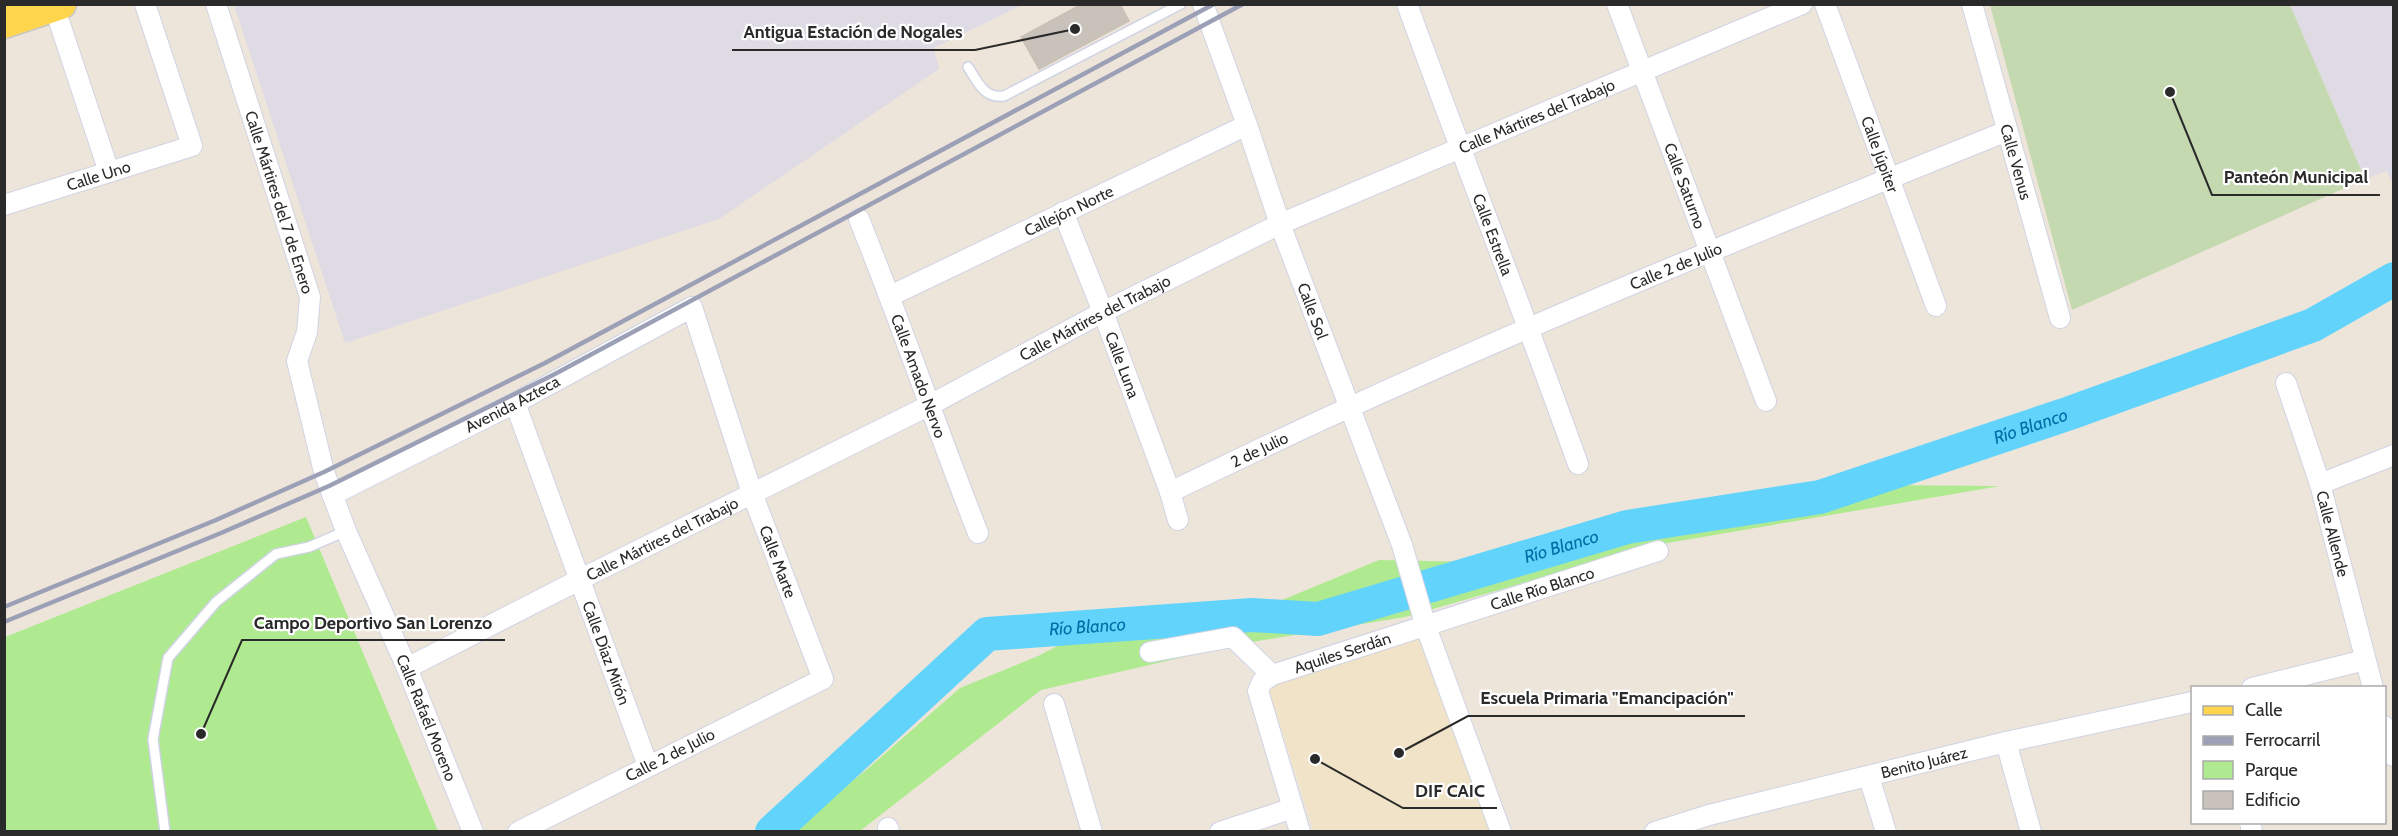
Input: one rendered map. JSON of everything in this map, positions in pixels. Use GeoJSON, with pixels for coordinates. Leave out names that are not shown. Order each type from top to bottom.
{"type":"FeatureCollection","features":[{"type":"Feature","properties":{"kind":"main road"},"geometry":{"type":"LineString","coordinates":[[4,23],[58,5]]}},
{"type":"Feature","properties":{"kind":"street","name":"Calle Uno"},"geometry":{"type":"LineString","coordinates":[[4,205],[192,146],[145,4]]}},
{"type":"Feature","properties":{"kind":"street","name":"Calle Mártires del 7 de Enero"},"geometry":{"type":"LineString","coordinates":[[216,4],[310,297],[307,332],[297,361],[324,472]]}},
{"type":"Feature","properties":{"kind":"street","name":"Calle Estrella"},"geometry":{"type":"LineString","coordinates":[[1407,4],[1460,150],[1530,328],[1578,464]]}},
{"type":"Feature","properties":{"kind":"street","name":"Calle Saturno"},"geometry":{"type":"LineString","coordinates":[[1617,4],[1766,401]]}},
{"type":"Feature","properties":{"kind":"street","name":"Calle Mártires del Trabajo"},"geometry":{"type":"LineString","coordinates":[[407,668],[928,406],[1103,312],[1280,224],[1802,4]]}},
{"type":"Feature","properties":{"kind":"street","name":"Calle Júpiter"},"geometry":{"type":"LineString","coordinates":[[1826,4],[1936,306]]}},
{"type":"Feature","properties":{"kind":"street","name":"Calle Venus"},"geometry":{"type":"LineString","coordinates":[[1972,4],[2060,318]]}},
{"type":"Feature","properties":{"kind":"street"},"geometry":{"type":"LineString","coordinates":[[58,5],[109,172]]}},
{"type":"Feature","properties":{"kind":"street","name":"Calle Sol"},"geometry":{"type":"LineString","coordinates":[[1204,7],[1280,224],[1348,408],[1402,545],[1423,619],[1501,831]]}},
{"type":"Feature","properties":{"kind":"street","name":"Callejón Norte"},"geometry":{"type":"LineString","coordinates":[[890,296],[1247,125]]}},
{"type":"Feature","properties":{"kind":"street","name":"Calle 2 de Julio"},"geometry":{"type":"LineString","coordinates":[[1348,408],[1530,328],[2007,131]]}},
{"type":"Feature","properties":{"kind":"street","name":"Calle Luna"},"geometry":{"type":"LineString","coordinates":[[1063,212],[1103,312],[1170,492],[1178,520]]}},
{"type":"Feature","properties":{"kind":"street","name":"Calle Amado Nervo"},"geometry":{"type":"LineString","coordinates":[[859,219],[978,533]]}},
{"type":"Feature","properties":{"kind":"street","name":"Avenida Azteca"},"geometry":{"type":"LineString","coordinates":[[332,495],[515,403],[692,307]]}},
{"type":"Feature","properties":{"kind":"street","name":"Calle Marte"},"geometry":{"type":"LineString","coordinates":[[692,307],[752,493],[823,679]]}},
{"type":"Feature","properties":{"kind":"street","name":"Calle Allende"},"geometry":{"type":"LineString","coordinates":[[2286,383],[2320,484],[2373,686]]}},
{"type":"Feature","properties":{"kind":"street","name":"Calle Díaz Mirón"},"geometry":{"type":"LineString","coordinates":[[515,403],[648,766]]}},
{"type":"Feature","properties":{"kind":"street","name":"2 de Julio"},"geometry":{"type":"LineString","coordinates":[[1170,492],[1348,408]]}},
{"type":"Feature","properties":{"kind":"street"},"geometry":{"type":"LineString","coordinates":[[2320,484],[2394,455]]}},
{"type":"Feature","properties":{"kind":"street","name":"Calle Rafaél Moreno"},"geometry":{"type":"LineString","coordinates":[[324,472],[332,495],[338,534],[407,668],[473,831]]}},
{"type":"Feature","properties":{"kind":"street","name":"Calle Río Blanco"},"geometry":{"type":"LineString","coordinates":[[1423,619],[1658,551]]}},
{"type":"Feature","properties":{"kind":"street","name":"Aquiles Serdán"},"geometry":{"type":"LineString","coordinates":[[1267,679],[1423,619]]}},
{"type":"Feature","properties":{"kind":"street"},"geometry":{"type":"LineString","coordinates":[[1150,652],[1233,637],[1267,679],[1258,691],[1300,831]]}},
{"type":"Feature","properties":{"kind":"street"},"geometry":{"type":"LineString","coordinates":[[2256,686],[2365,660]]}},
{"type":"Feature","properties":{"kind":"street","name":"Calle 2 de Julio"},"geometry":{"type":"LineString","coordinates":[[518,831],[823,679]]}},
{"type":"Feature","properties":{"kind":"street","name":"Benito Juárez"},"geometry":{"type":"LineString","coordinates":[[1655,831],[1711,823],[1869,777],[2006,742],[2191,702]]}},
{"type":"Feature","properties":{"kind":"street"},"geometry":{"type":"LineString","coordinates":[[1054,704],[1092,831]]}},
{"type":"Feature","properties":{"kind":"street"},"geometry":{"type":"LineString","coordinates":[[2386,729],[2394,756]]}},
{"type":"Feature","properties":{"kind":"street"},"geometry":{"type":"LineString","coordinates":[[2006,742],[2031,831]]}},
{"type":"Feature","properties":{"kind":"street"},"geometry":{"type":"LineString","coordinates":[[1869,777],[1886,831]]}},
{"type":"Feature","properties":{"kind":"street"},"geometry":{"type":"LineString","coordinates":[[1220,831],[1293,808]]}},
{"type":"Feature","properties":{"kind":"lane"},"geometry":{"type":"LineString","coordinates":[[968,67],[986,94],[994,97],[1004,96],[1181,4]]}},
{"type":"Feature","properties":{"kind":"lane"},"geometry":{"type":"LineString","coordinates":[[165,831],[153,739],[168,658],[216,602],[276,554],[309,547],[338,534]]}},
{"type":"Feature","properties":{"kind":"shaded area"},"geometry":{"type":"Polygon","coordinates":[[[234,4],[1022,5],[934,48],[939,69],[719,219],[345,343],[234,4]]]}},
{"type":"Feature","properties":{"kind":"shaded area"},"geometry":{"type":"Polygon","coordinates":[[[2290,5],[2393,5],[2393,185],[2387,171],[2365,179],[2290,5]]]}},
{"type":"Feature","properties":{"kind":"shaded area"},"geometry":{"type":"Polygon","coordinates":[[[1419,639],[1491,831],[1314,831],[1268,687],[1419,639]]]}},
{"type":"Feature","properties":{"kind":"green space"},"geometry":{"type":"Polygon","coordinates":[[[1990,5],[2290,5],[2365,179],[2072,310],[1990,5]]]}},
{"type":"Feature","properties":{"kind":"green space"},"geometry":{"type":"Polygon","coordinates":[[[1878,485],[2000,486],[1656,545],[1405,617],[1240,644],[1041,690],[860,831],[786,832],[865,771],[960,688],[1038,656],[1096,626],[1248,614],[1379,560],[1477,562],[1727,496],[1878,485]]]}},
{"type":"Feature","properties":{"kind":"green space"},"geometry":{"type":"Polygon","coordinates":[[[306,517],[438,831],[5,832],[5,637],[306,517]]]}},
{"type":"Feature","properties":{"kind":"building"},"geometry":{"type":"Polygon","coordinates":[[[1082,4],[1120,4],[1129,21],[1039,69],[1021,37],[1082,4]]]}},
{"type":"Feature","properties":{"kind":"waterway","name":"Río Blanco"},"geometry":{"type":"LineString","coordinates":[[772,832],[987,634],[1252,615],[1318,619],[1627,527],[1820,497],[2070,413],[2313,325],[2394,279]]}},
{"type":"Feature","properties":{"kind":"railway"},"geometry":{"type":"LineString","coordinates":[[4,607],[216,520],[324,472],[545,363],[1214,4]]}},
{"type":"Feature","properties":{"kind":"railway"},"geometry":{"type":"LineString","coordinates":[[4,622],[329,486],[553,375],[1243,4]]}},
{"type":"Feature","properties":{"kind":"place","name":"Antigua Estación de Nogales"},"geometry":{"type":"Point","coordinates":[1075,29]}},
{"type":"Feature","properties":{"kind":"place","name":"Panteón Municipal"},"geometry":{"type":"Point","coordinates":[2170,92]}},
{"type":"Feature","properties":{"kind":"place","name":"Campo Deportivo San Lorenzo"},"geometry":{"type":"Point","coordinates":[201,734]}},
{"type":"Feature","properties":{"kind":"place","name":"Escuela Primaria \"Emancipación\""},"geometry":{"type":"Point","coordinates":[1399,753]}},
{"type":"Feature","properties":{"kind":"place","name":"DIF CAIC"},"geometry":{"type":"Point","coordinates":[1315,759]}}]}
